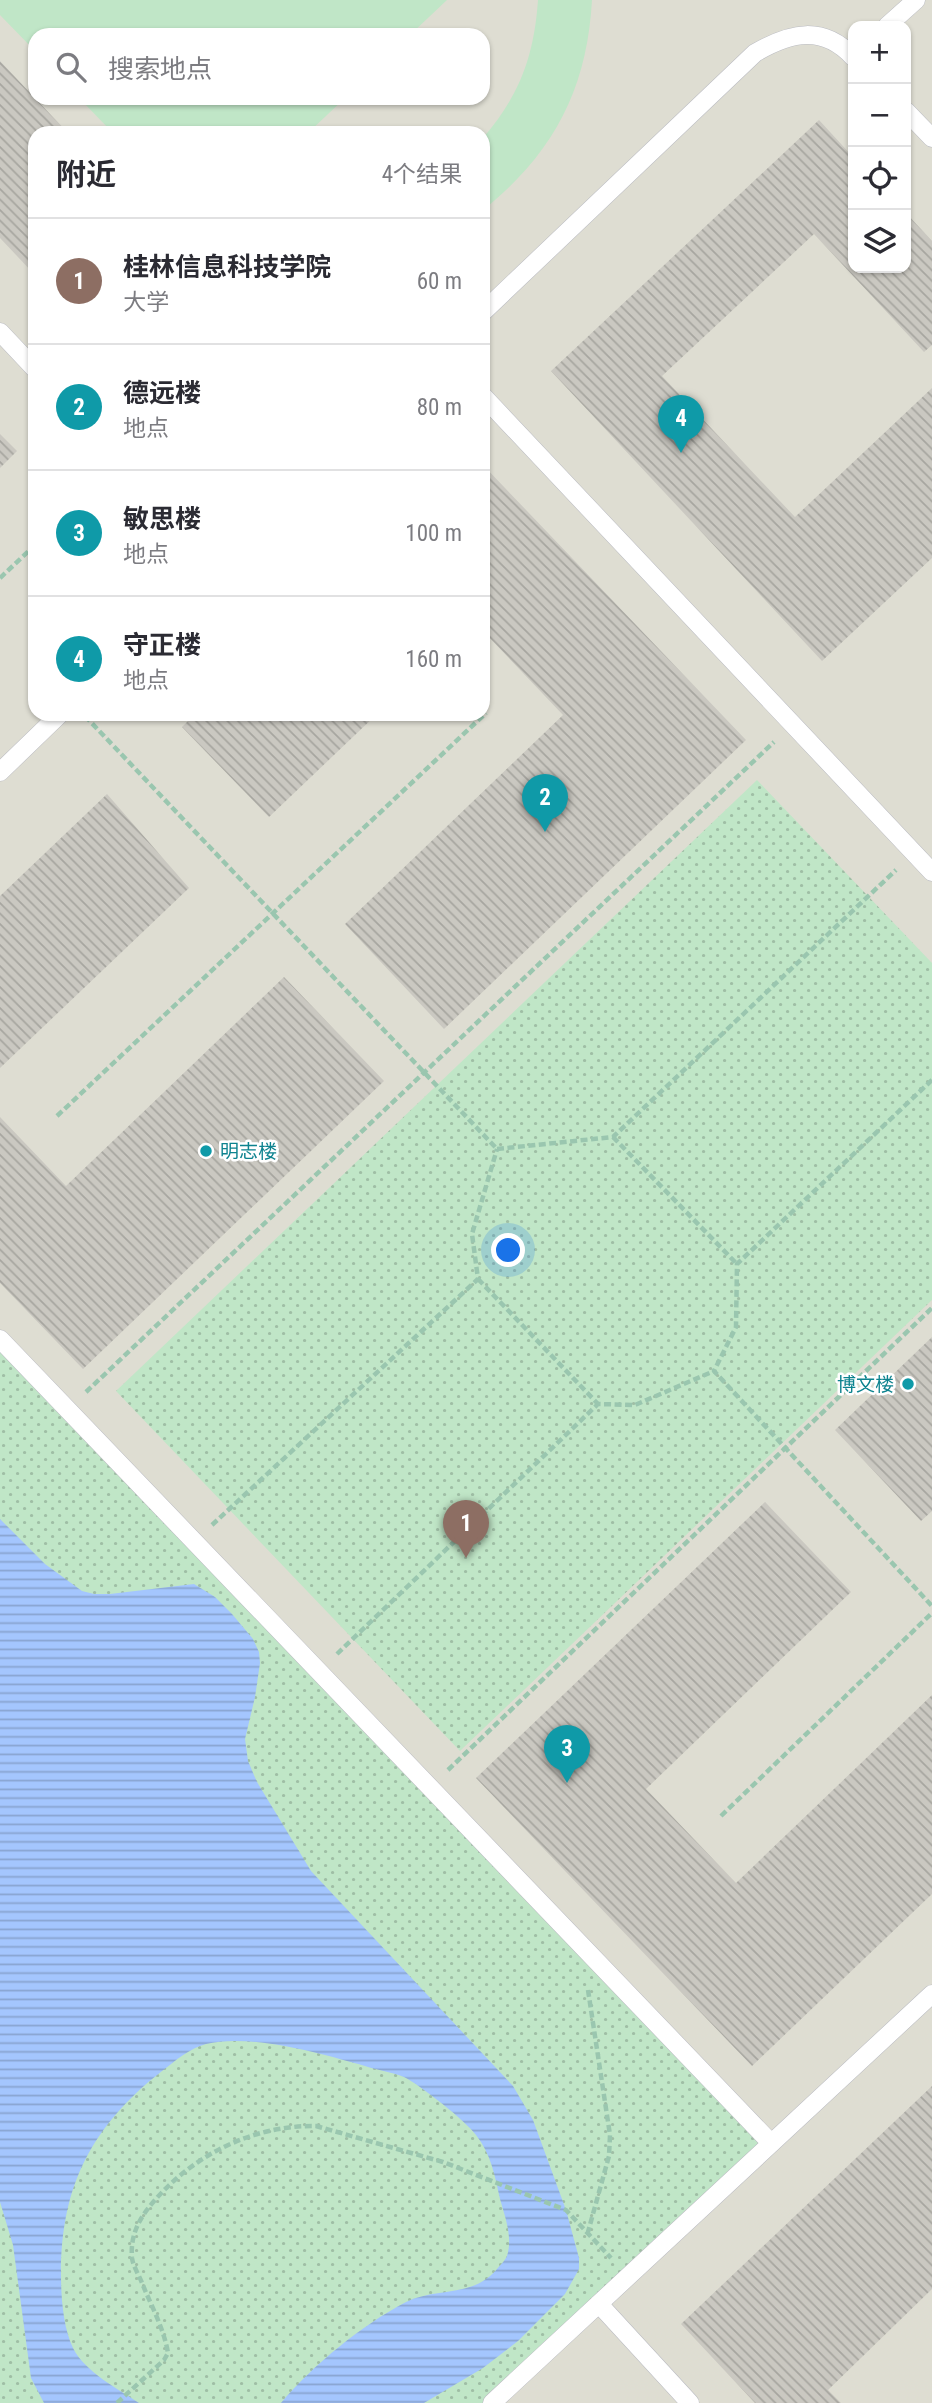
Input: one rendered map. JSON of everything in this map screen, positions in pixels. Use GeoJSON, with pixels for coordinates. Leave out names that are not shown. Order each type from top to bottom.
{"type":"FeatureCollection","features":[{"type":"Feature","properties":{"kind":"lane"},"geometry":{"type":"LineString","coordinates":[[893,21],[916,0]]}},
{"type":"Feature","properties":{"kind":"lane"},"geometry":{"type":"LineString","coordinates":[[490,305],[755,53],[784,39],[815,36],[837,42],[848,52]]}},
{"type":"Feature","properties":{"kind":"lane"},"geometry":{"type":"LineString","coordinates":[[911,116],[932,138]]}},
{"type":"Feature","properties":{"kind":"lane"},"geometry":{"type":"LineString","coordinates":[[0,332],[28,362]]}},
{"type":"Feature","properties":{"kind":"lane"},"geometry":{"type":"LineString","coordinates":[[490,403],[932,872]]}},
{"type":"Feature","properties":{"kind":"lane"},"geometry":{"type":"LineString","coordinates":[[0,772],[53,721]]}},
{"type":"Feature","properties":{"kind":"lane"},"geometry":{"type":"LineString","coordinates":[[0,1339],[771,2143]]}},
{"type":"Feature","properties":{"kind":"lane"},"geometry":{"type":"LineString","coordinates":[[492,2403],[932,1994]]}},
{"type":"Feature","properties":{"kind":"lane"},"geometry":{"type":"LineString","coordinates":[[599,2304],[690,2403]]}},
{"type":"Feature","properties":{"kind":"path"},"geometry":{"type":"LineString","coordinates":[[0,578],[28,552]]}},
{"type":"Feature","properties":{"kind":"path"},"geometry":{"type":"LineString","coordinates":[[90,721],[497,1149]]}},
{"type":"Feature","properties":{"kind":"path"},"geometry":{"type":"LineString","coordinates":[[57,1116],[477,721]]}},
{"type":"Feature","properties":{"kind":"path"},"geometry":{"type":"LineString","coordinates":[[67,1410],[793,725]]}},
{"type":"Feature","properties":{"kind":"path"},"geometry":{"type":"LineString","coordinates":[[497,1149],[613,1137],[914,853]]}},
{"type":"Feature","properties":{"kind":"path"},"geometry":{"type":"LineString","coordinates":[[737,1264],[932,1080]]}},
{"type":"Feature","properties":{"kind":"path"},"geometry":{"type":"LineString","coordinates":[[497,1149],[472,1234],[478,1279],[598,1404],[635,1405],[714,1371],[736,1327],[737,1264],[613,1137]]}},
{"type":"Feature","properties":{"kind":"path"},"geometry":{"type":"LineString","coordinates":[[194,1542],[478,1279]]}},
{"type":"Feature","properties":{"kind":"path"},"geometry":{"type":"LineString","coordinates":[[430,1788],[932,1308]]}},
{"type":"Feature","properties":{"kind":"path"},"geometry":{"type":"LineString","coordinates":[[714,1371],[932,1606]]}},
{"type":"Feature","properties":{"kind":"path"},"geometry":{"type":"LineString","coordinates":[[318,1672],[598,1404]]}},
{"type":"Feature","properties":{"kind":"path"},"geometry":{"type":"LineString","coordinates":[[721,1816],[932,1613]]}},
{"type":"Feature","properties":{"kind":"path"},"geometry":{"type":"LineString","coordinates":[[581,1944],[610,2135],[609,2157],[588,2232]]}},
{"type":"Feature","properties":{"kind":"path"},"geometry":{"type":"LineString","coordinates":[[117,2403],[164,2360],[168,2353],[132,2259],[136,2225],[176,2176],[234,2142],[256,2134],[316,2126],[472,2172],[566,2210],[628,2277]]}},
{"type":"Feature","properties":{"kind":"shaded area"},"geometry":{"type":"Polygon","coordinates":[[[0,0],[932,0],[932,2403],[0,2403],[0,0]]]}},
{"type":"Feature","properties":{"kind":"green space"},"geometry":{"type":"Polygon","coordinates":[[[0,0],[447,0],[417,28],[28,28],[28,44],[0,15],[0,0]]]}},
{"type":"Feature","properties":{"kind":"green space"},"geometry":{"type":"Polygon","coordinates":[[[538,0],[592,0],[583,63],[562,118],[529,166],[490,204],[490,129],[507,106],[523,74],[538,0]]]}},
{"type":"Feature","properties":{"kind":"green space"},"geometry":{"type":"Polygon","coordinates":[[[86,105],[338,105],[315,126],[106,126],[86,105]]]}},
{"type":"Feature","properties":{"kind":"green space"},"geometry":{"type":"Polygon","coordinates":[[[757,780],[932,963],[932,1300],[460,1751],[116,1391],[757,780]]]}},
{"type":"Feature","properties":{"kind":"green space"},"geometry":{"type":"Polygon","coordinates":[[[0,1339],[771,2143],[492,2403],[0,2403],[0,1339]]]}},
{"type":"Feature","properties":{"kind":"water"},"geometry":{"type":"Polygon","coordinates":[[[0,1519],[45,1564],[82,1591],[110,1594],[194,1584],[215,1597],[232,1614],[253,1639],[259,1652],[255,1697],[245,1739],[248,1761],[257,1782],[311,1871],[513,2086],[533,2120],[566,2210],[579,2258],[579,2269],[565,2294],[518,2341],[483,2368],[424,2403],[281,2403],[308,2374],[339,2347],[389,2311],[418,2297],[477,2284],[504,2261],[509,2249],[508,2227],[485,2150],[463,2121],[404,2077],[286,2046],[243,2041],[224,2041],[200,2046],[162,2071],[117,2113],[99,2136],[74,2185],[62,2242],[61,2292],[67,2331],[73,2348],[85,2365],[139,2403],[44,2403],[31,2378],[13,2245],[0,2202],[0,1519]]]}},
{"type":"Feature","properties":{"kind":"building"},"geometry":{"type":"Polygon","coordinates":[[[0,61],[28,91],[28,105],[42,105],[61,126],[28,126],[28,268],[0,238],[0,61]]]}},
{"type":"Feature","properties":{"kind":"building"},"geometry":{"type":"Polygon","coordinates":[[[819,120],[848,152],[848,270],[814,234],[662,376],[795,517],[932,388],[932,558],[822,661],[551,371],[819,120]]]}},
{"type":"Feature","properties":{"kind":"building"},"geometry":{"type":"Polygon","coordinates":[[[911,218],[932,241],[932,345],[924,352],[850,273],[911,273],[911,218]]]}},
{"type":"Feature","properties":{"kind":"building"},"geometry":{"type":"Polygon","coordinates":[[[0,434],[17,451],[0,468],[0,434]]]}},
{"type":"Feature","properties":{"kind":"building"},"geometry":{"type":"Polygon","coordinates":[[[490,472],[746,740],[444,1029],[345,924],[563,715],[490,638],[490,472]]]}},
{"type":"Feature","properties":{"kind":"building"},"geometry":{"type":"Polygon","coordinates":[[[188,721],[370,721],[269,817],[182,727],[188,721]]]}},
{"type":"Feature","properties":{"kind":"building"},"geometry":{"type":"Polygon","coordinates":[[[107,794],[189,888],[0,1068],[0,896],[107,794]]]}},
{"type":"Feature","properties":{"kind":"building","name":"明志楼"},"geometry":{"type":"Polygon","coordinates":[[[284,977],[384,1081],[83,1369],[0,1283],[0,1117],[66,1186],[284,977]]]}},
{"type":"Feature","properties":{"kind":"building","name":"博文楼"},"geometry":{"type":"Polygon","coordinates":[[[932,1337],[932,1511],[921,1521],[835,1430],[932,1337]]]}},
{"type":"Feature","properties":{"kind":"building"},"geometry":{"type":"Polygon","coordinates":[[[765,1502],[851,1592],[646,1789],[736,1883],[932,1695],[932,1894],[752,2066],[476,1778],[765,1502]]]}},
{"type":"Feature","properties":{"kind":"building"},"geometry":{"type":"Polygon","coordinates":[[[932,2086],[932,2289],[828,2390],[841,2403],[755,2403],[681,2324],[932,2086]]]}},
{"type":"Feature","properties":{"kind":"place","name":"守正楼"},"geometry":{"type":"Point","coordinates":[681,453]}},
{"type":"Feature","properties":{"kind":"place","name":"德远楼"},"geometry":{"type":"Point","coordinates":[545,832]}},
{"type":"Feature","properties":{"kind":"place","name":"明志楼"},"geometry":{"type":"Point","coordinates":[206,1151]}},
{"type":"Feature","properties":{"kind":"place","name":"博文楼"},"geometry":{"type":"Point","coordinates":[908,1384]}},
{"type":"Feature","properties":{"kind":"place","name":"桂林信息科技学院"},"geometry":{"type":"Point","coordinates":[466,1558]}},
{"type":"Feature","properties":{"kind":"place","name":"敏思楼"},"geometry":{"type":"Point","coordinates":[567,1783]}}]}
